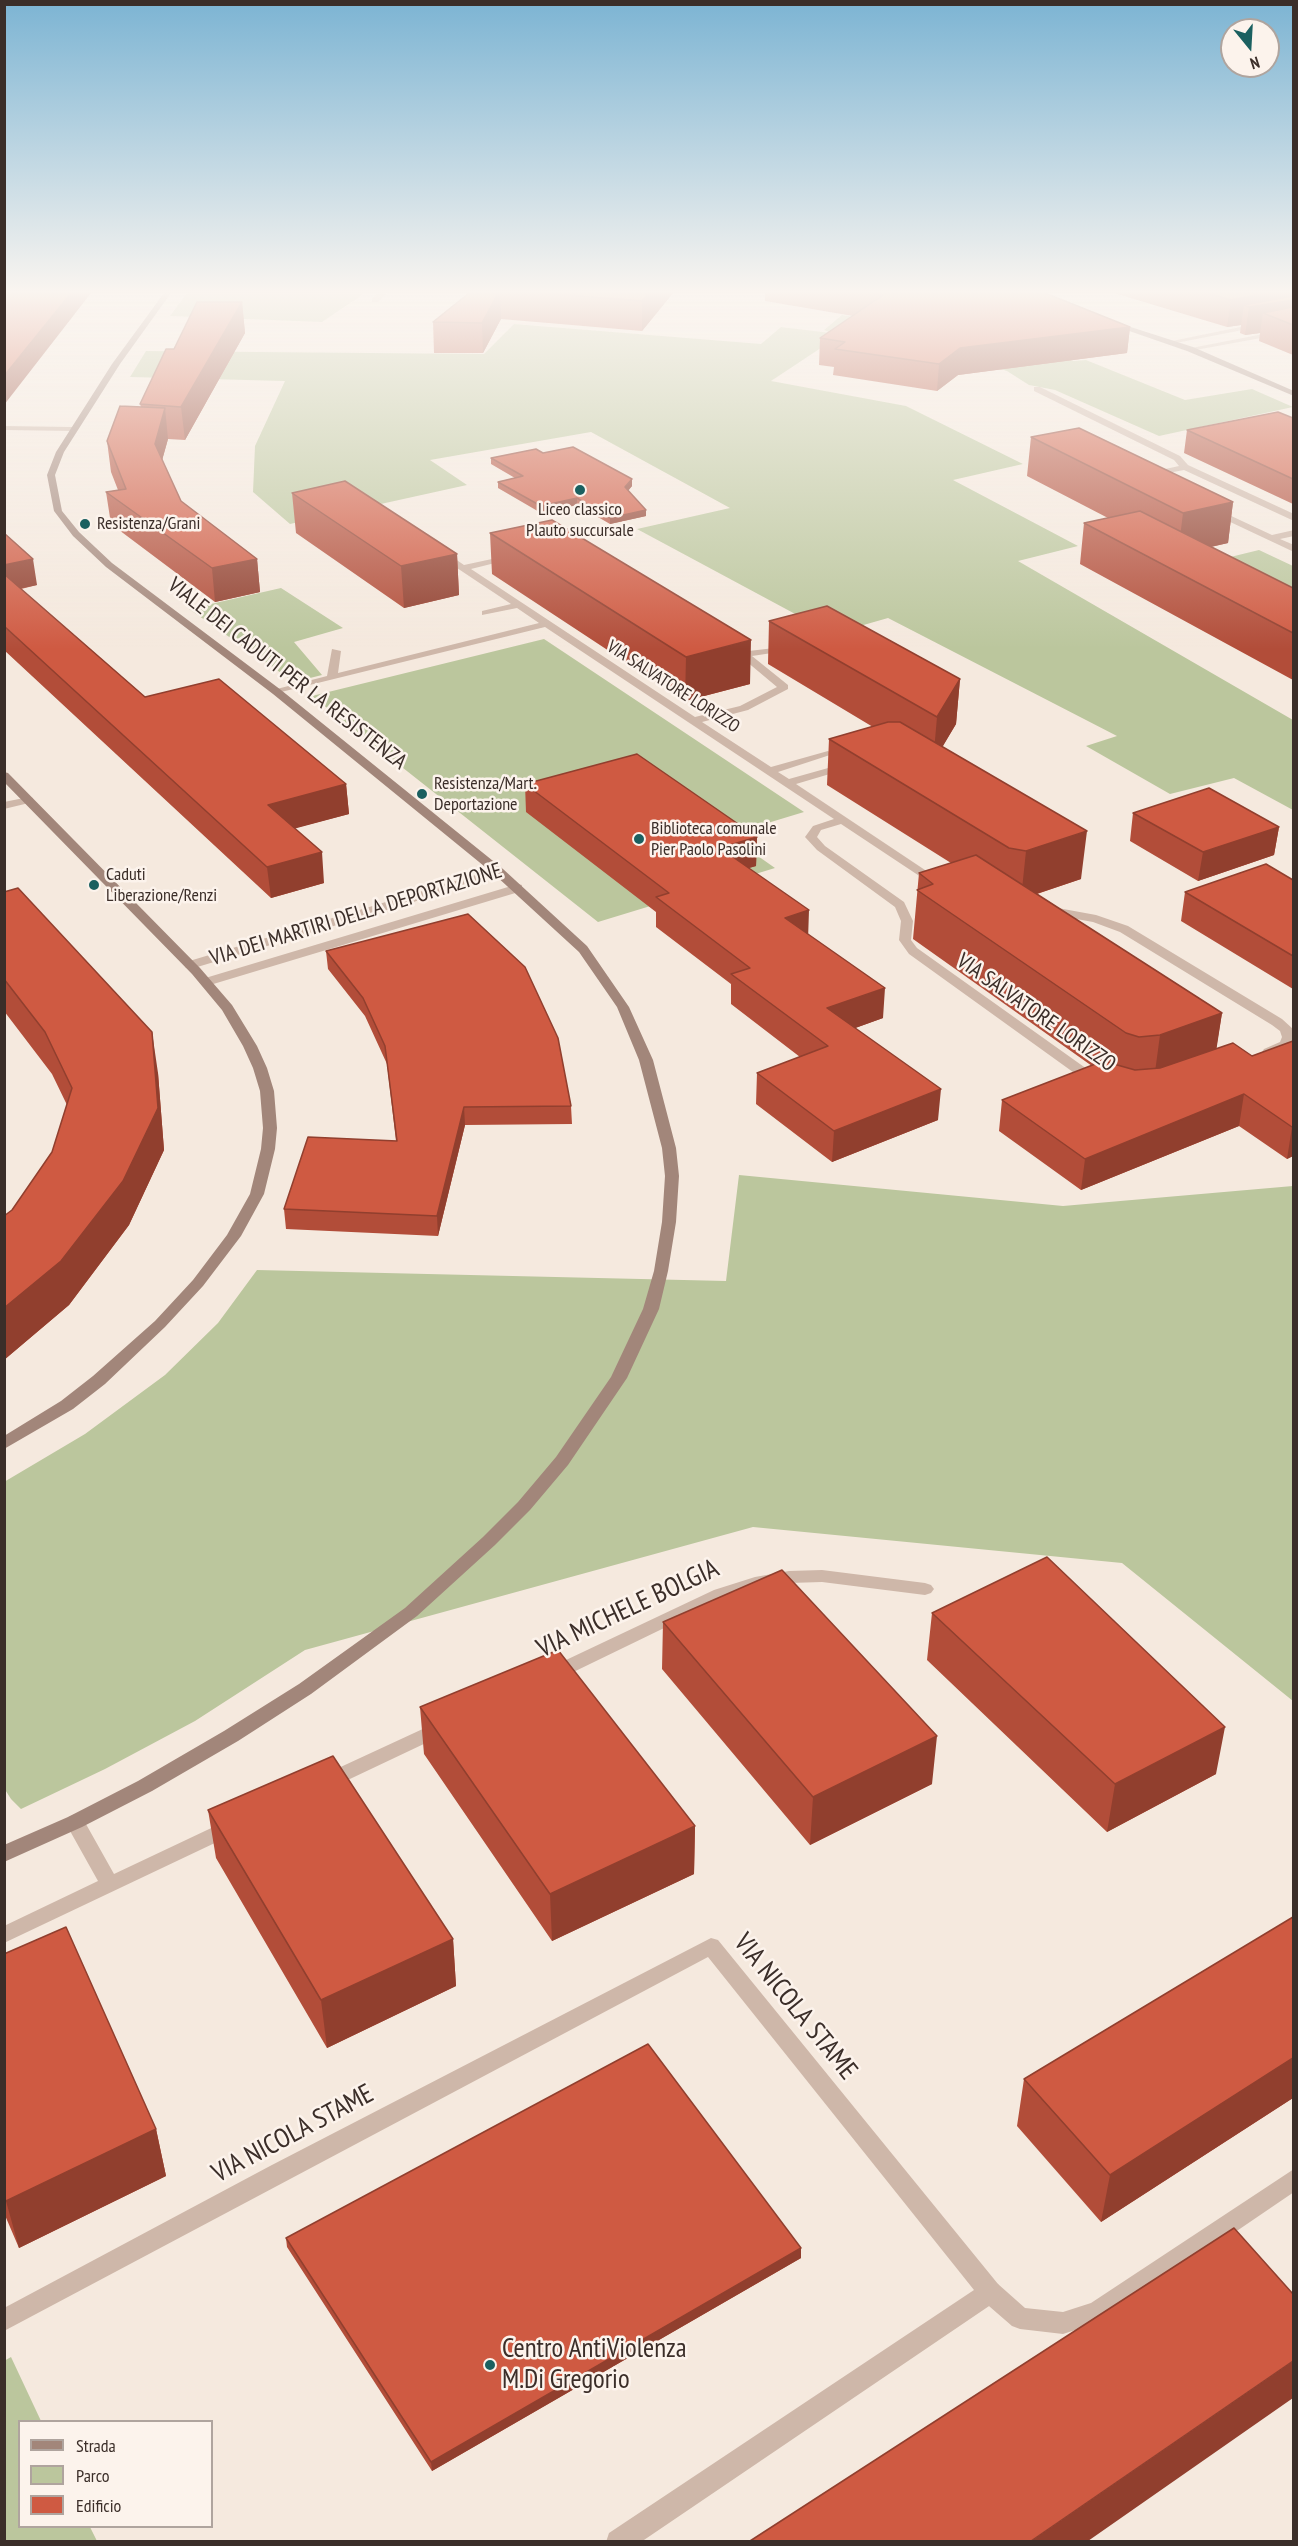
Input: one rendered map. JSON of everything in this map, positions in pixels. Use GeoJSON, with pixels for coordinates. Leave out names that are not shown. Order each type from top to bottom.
{"type":"FeatureCollection","features":[{"type":"Feature","properties":{"kind":"street","name":"VIALE DEI CADUTI PER LA RESISTENZA"},"geometry":{"type":"LineString","coordinates":[[4,1854],[75,1822],[189,1761],[305,1689],[364,1648],[449,1578],[537,1491],[584,1431],[629,1359],[651,1309],[661,1271],[669,1222],[672,1176],[666,1134],[646,1060],[623,1007],[599,971],[569,934],[499,872],[277,692],[118,572],[75,534],[58,511],[51,475],[70,433],[85,412]]}},
{"type":"Feature","properties":{"kind":"street"},"geometry":{"type":"LineString","coordinates":[[1083,412],[1177,458],[1185,467],[1293,518]]}},
{"type":"Feature","properties":{"kind":"street"},"geometry":{"type":"LineString","coordinates":[[4,428],[70,433]]}},
{"type":"Feature","properties":{"kind":"street"},"geometry":{"type":"LineString","coordinates":[[4,438],[70,433]]}},
{"type":"Feature","properties":{"kind":"street"},"geometry":{"type":"LineString","coordinates":[[1154,481],[1143,476],[1185,467]]}},
{"type":"Feature","properties":{"kind":"street"},"geometry":{"type":"LineString","coordinates":[[1207,507],[1293,549]]}},
{"type":"Feature","properties":{"kind":"street"},"geometry":{"type":"LineString","coordinates":[[1271,538],[1293,533]]}},
{"type":"Feature","properties":{"kind":"street","name":"VIA SALVATORE LORIZZO"},"geometry":{"type":"LineString","coordinates":[[436,550],[841,820],[951,890]]}},
{"type":"Feature","properties":{"kind":"street"},"geometry":{"type":"LineString","coordinates":[[462,568],[526,552]]}},
{"type":"Feature","properties":{"kind":"street"},"geometry":{"type":"LineString","coordinates":[[485,613],[517,605]]}},
{"type":"Feature","properties":{"kind":"street"},"geometry":{"type":"LineString","coordinates":[[277,692],[545,624]]}},
{"type":"Feature","properties":{"kind":"street"},"geometry":{"type":"LineString","coordinates":[[692,721],[744,708],[784,687],[744,654],[798,646]]}},
{"type":"Feature","properties":{"kind":"street"},"geometry":{"type":"LineString","coordinates":[[332,678],[336,651]]}},
{"type":"Feature","properties":{"kind":"street"},"geometry":{"type":"LineString","coordinates":[[768,771],[828,754]]}},
{"type":"Feature","properties":{"kind":"street"},"geometry":{"type":"LineString","coordinates":[[786,783],[856,763]]}},
{"type":"Feature","properties":{"kind":"street"},"geometry":{"type":"LineString","coordinates":[[4,1444],[84,1393],[160,1324],[198,1283],[234,1236],[257,1194],[268,1149],[270,1128],[267,1091],[256,1058],[227,1008],[190,965],[6,778]]}},
{"type":"Feature","properties":{"kind":"street"},"geometry":{"type":"LineString","coordinates":[[4,806],[29,800]]}},
{"type":"Feature","properties":{"kind":"street","name":"VIA SALVATORE LORIZZO"},"geometry":{"type":"LineString","coordinates":[[841,820],[813,830],[811,837],[813,841],[900,905],[907,921],[905,940],[913,951],[1104,1087]]}},
{"type":"Feature","properties":{"kind":"street","name":"VIA DEI MARTIRI DELLA DEPORTAZIONE"},"geometry":{"type":"LineString","coordinates":[[190,965],[499,872]]}},
{"type":"Feature","properties":{"kind":"street","name":"VIA DEI MARTIRI DELLA DEPORTAZIONE"},"geometry":{"type":"LineString","coordinates":[[206,982],[518,888]]}},
{"type":"Feature","properties":{"kind":"street"},"geometry":{"type":"LineString","coordinates":[[1029,907],[1096,919],[1124,929],[1286,1029],[1289,1037],[1286,1044],[1256,1056]]}},
{"type":"Feature","properties":{"kind":"street","name":"VIA MICHELE BOLGIA"},"geometry":{"type":"LineString","coordinates":[[538,1681],[720,1594],[755,1583],[789,1577],[822,1576],[925,1589]]}},
{"type":"Feature","properties":{"kind":"street"},"geometry":{"type":"LineString","coordinates":[[314,1788],[453,1722]]}},
{"type":"Feature","properties":{"kind":"street"},"geometry":{"type":"LineString","coordinates":[[4,1935],[249,1818]]}},
{"type":"Feature","properties":{"kind":"street"},"geometry":{"type":"LineString","coordinates":[[75,1822],[110,1885]]}},
{"type":"Feature","properties":{"kind":"street","name":"VIA NICOLA STAME"},"geometry":{"type":"LineString","coordinates":[[4,2320],[711,1946],[990,2292]]}},
{"type":"Feature","properties":{"kind":"street"},"geometry":{"type":"LineString","coordinates":[[618,2541],[990,2292],[1020,2318],[1063,2323],[1098,2312],[1293,2179]]}},
{"type":"Feature","properties":{"kind":"green space"},"geometry":{"type":"Polygon","coordinates":[[[271,412],[918,412],[1023,464],[953,480],[1078,546],[1018,561],[1293,720],[1293,810],[1234,778],[1170,794],[1086,746],[1117,736],[888,618],[832,634],[637,529],[730,508],[591,432],[430,460],[467,485],[290,524],[253,492],[255,446],[271,412]]]}},
{"type":"Feature","properties":{"kind":"green space"},"geometry":{"type":"Polygon","coordinates":[[[1104,412],[1271,412],[1159,436],[1104,412]]]}},
{"type":"Feature","properties":{"kind":"green space"},"geometry":{"type":"Polygon","coordinates":[[[1259,550],[1293,566],[1293,631],[1177,570],[1259,550]]]}},
{"type":"Feature","properties":{"kind":"green space"},"geometry":{"type":"Polygon","coordinates":[[[281,588],[343,628],[294,642],[322,675],[294,682],[189,609],[281,588]]]}},
{"type":"Feature","properties":{"kind":"green space"},"geometry":{"type":"Polygon","coordinates":[[[544,639],[804,812],[728,835],[775,868],[598,922],[312,696],[544,639]]]}},
{"type":"Feature","properties":{"kind":"green space"},"geometry":{"type":"Polygon","coordinates":[[[739,1175],[1063,1206],[1293,1186],[1293,1701],[1122,1563],[753,1527],[305,1650],[195,1721],[105,1769],[21,1809],[11,1799],[4,1788],[4,1482],[85,1434],[165,1375],[218,1323],[257,1270],[726,1281],[739,1175]]]}},
{"type":"Feature","properties":{"kind":"green space"},"geometry":{"type":"Polygon","coordinates":[[[11,2357],[41,2420],[18,2420],[18,2528],[90,2528],[97,2541],[5,2541],[4,2361],[11,2357]]]}},
{"type":"Feature","properties":{"kind":"building"},"geometry":{"type":"Polygon","coordinates":[[[118,412],[164,412],[155,444],[181,501],[257,559],[212,568],[106,492],[126,489],[107,441],[118,412]]]}},
{"type":"Feature","properties":{"kind":"building"},"geometry":{"type":"Polygon","coordinates":[[[1278,412],[1293,418],[1293,479],[1187,430],[1278,412]]]}},
{"type":"Feature","properties":{"kind":"building"},"geometry":{"type":"Polygon","coordinates":[[[1079,428],[1233,502],[1183,513],[1031,437],[1079,428]]]}},
{"type":"Feature","properties":{"kind":"building"},"geometry":{"type":"Polygon","coordinates":[[[573,447],[632,479],[625,487],[646,510],[610,518],[577,498],[541,506],[498,482],[523,476],[491,458],[536,449],[543,453],[573,447]]]}},
{"type":"Feature","properties":{"kind":"building"},"geometry":{"type":"Polygon","coordinates":[[[345,481],[457,554],[401,566],[292,493],[345,481]]]}},
{"type":"Feature","properties":{"kind":"building"},"geometry":{"type":"Polygon","coordinates":[[[1140,511],[1293,588],[1293,633],[1084,523],[1140,511]]]}},
{"type":"Feature","properties":{"kind":"building"},"geometry":{"type":"Polygon","coordinates":[[[552,520],[751,640],[686,657],[490,533],[552,520]]]}},
{"type":"Feature","properties":{"kind":"building"},"geometry":{"type":"Polygon","coordinates":[[[4,533],[33,559],[4,565],[4,533]]]}},
{"type":"Feature","properties":{"kind":"building"},"geometry":{"type":"Polygon","coordinates":[[[4,574],[145,697],[219,679],[346,784],[268,805],[322,852],[267,867],[4,626],[4,574]]]}},
{"type":"Feature","properties":{"kind":"building"},"geometry":{"type":"Polygon","coordinates":[[[827,606],[960,679],[937,717],[769,621],[827,606]]]}},
{"type":"Feature","properties":{"kind":"building"},"geometry":{"type":"Polygon","coordinates":[[[888,722],[900,722],[1087,831],[1026,851],[1009,848],[829,739],[888,722]]]}},
{"type":"Feature","properties":{"kind":"building"},"geometry":{"type":"Polygon","coordinates":[[[637,754],[757,837],[720,848],[809,910],[785,918],[885,988],[827,1008],[941,1089],[834,1131],[757,1073],[828,1046],[731,974],[750,968],[656,897],[669,893],[525,784],[637,754]]]}},
{"type":"Feature","properties":{"kind":"building"},"geometry":{"type":"Polygon","coordinates":[[[1209,788],[1279,827],[1203,852],[1133,813],[1209,788]]]}},
{"type":"Feature","properties":{"kind":"building"},"geometry":{"type":"Polygon","coordinates":[[[976,855],[1222,1013],[1160,1035],[1139,1037],[1126,1033],[917,890],[933,884],[919,873],[976,855]]]}},
{"type":"Feature","properties":{"kind":"building"},"geometry":{"type":"Polygon","coordinates":[[[1266,864],[1293,880],[1293,956],[1185,892],[1266,864]]]}},
{"type":"Feature","properties":{"kind":"building"},"geometry":{"type":"Polygon","coordinates":[[[18,888],[152,1032],[158,1108],[123,1181],[61,1261],[4,1308],[4,1216],[12,1210],[52,1152],[72,1088],[45,1032],[4,979],[4,892],[18,888]]]}},
{"type":"Feature","properties":{"kind":"building"},"geometry":{"type":"Polygon","coordinates":[[[468,914],[525,967],[558,1038],[571,1106],[464,1107],[437,1216],[284,1209],[308,1137],[397,1141],[385,1046],[363,998],[326,951],[468,914]]]}},
{"type":"Feature","properties":{"kind":"building"},"geometry":{"type":"Polygon","coordinates":[[[1293,1041],[1293,1127],[1244,1094],[1085,1159],[1002,1100],[1103,1061],[1135,1070],[1160,1068],[1233,1043],[1252,1056],[1293,1041]]]}},
{"type":"Feature","properties":{"kind":"building"},"geometry":{"type":"Polygon","coordinates":[[[1047,1557],[1225,1727],[1115,1784],[932,1613],[1047,1557]]]}},
{"type":"Feature","properties":{"kind":"building"},"geometry":{"type":"Polygon","coordinates":[[[782,1570],[937,1736],[813,1797],[663,1622],[782,1570]]]}},
{"type":"Feature","properties":{"kind":"building"},"geometry":{"type":"Polygon","coordinates":[[[558,1650],[695,1826],[550,1894],[420,1707],[558,1650]]]}},
{"type":"Feature","properties":{"kind":"building"},"geometry":{"type":"Polygon","coordinates":[[[333,1756],[453,1939],[321,2000],[208,1810],[333,1756]]]}},
{"type":"Feature","properties":{"kind":"building"},"geometry":{"type":"Polygon","coordinates":[[[1293,1917],[1293,2058],[1110,2175],[1024,2079],[1293,1917]]]}},
{"type":"Feature","properties":{"kind":"building"},"geometry":{"type":"Polygon","coordinates":[[[66,1927],[156,2129],[6,2201],[4,2197],[4,1954],[66,1927]]]}},
{"type":"Feature","properties":{"kind":"building","name":"Centro AntiViolenza M.Di Gregorio"},"geometry":{"type":"Polygon","coordinates":[[[648,2044],[801,2248],[431,2462],[286,2238],[648,2044]]]}},
{"type":"Feature","properties":{"kind":"building"},"geometry":{"type":"Polygon","coordinates":[[[1234,2228],[1293,2294],[1293,2361],[1031,2541],[750,2541],[1234,2228]]]}},
{"type":"Feature","properties":{"kind":"place","name":"Liceo classico Plauto succursale"},"geometry":{"type":"Point","coordinates":[580,490]}},
{"type":"Feature","properties":{"kind":"place","name":"Resistenza/Grani"},"geometry":{"type":"Point","coordinates":[85,524]}},
{"type":"Feature","properties":{"kind":"place","name":"Resistenza/Mart. Deportazione"},"geometry":{"type":"Point","coordinates":[422,794]}},
{"type":"Feature","properties":{"kind":"place","name":"Biblioteca comunale Pier Paolo Pasolini"},"geometry":{"type":"Point","coordinates":[639,839]}},
{"type":"Feature","properties":{"kind":"place","name":"Caduti Liberazione/Renzi"},"geometry":{"type":"Point","coordinates":[94,885]}},
{"type":"Feature","properties":{"kind":"place","name":"Centro AntiViolenza M.Di Gregorio"},"geometry":{"type":"Point","coordinates":[490,2365]}}]}
